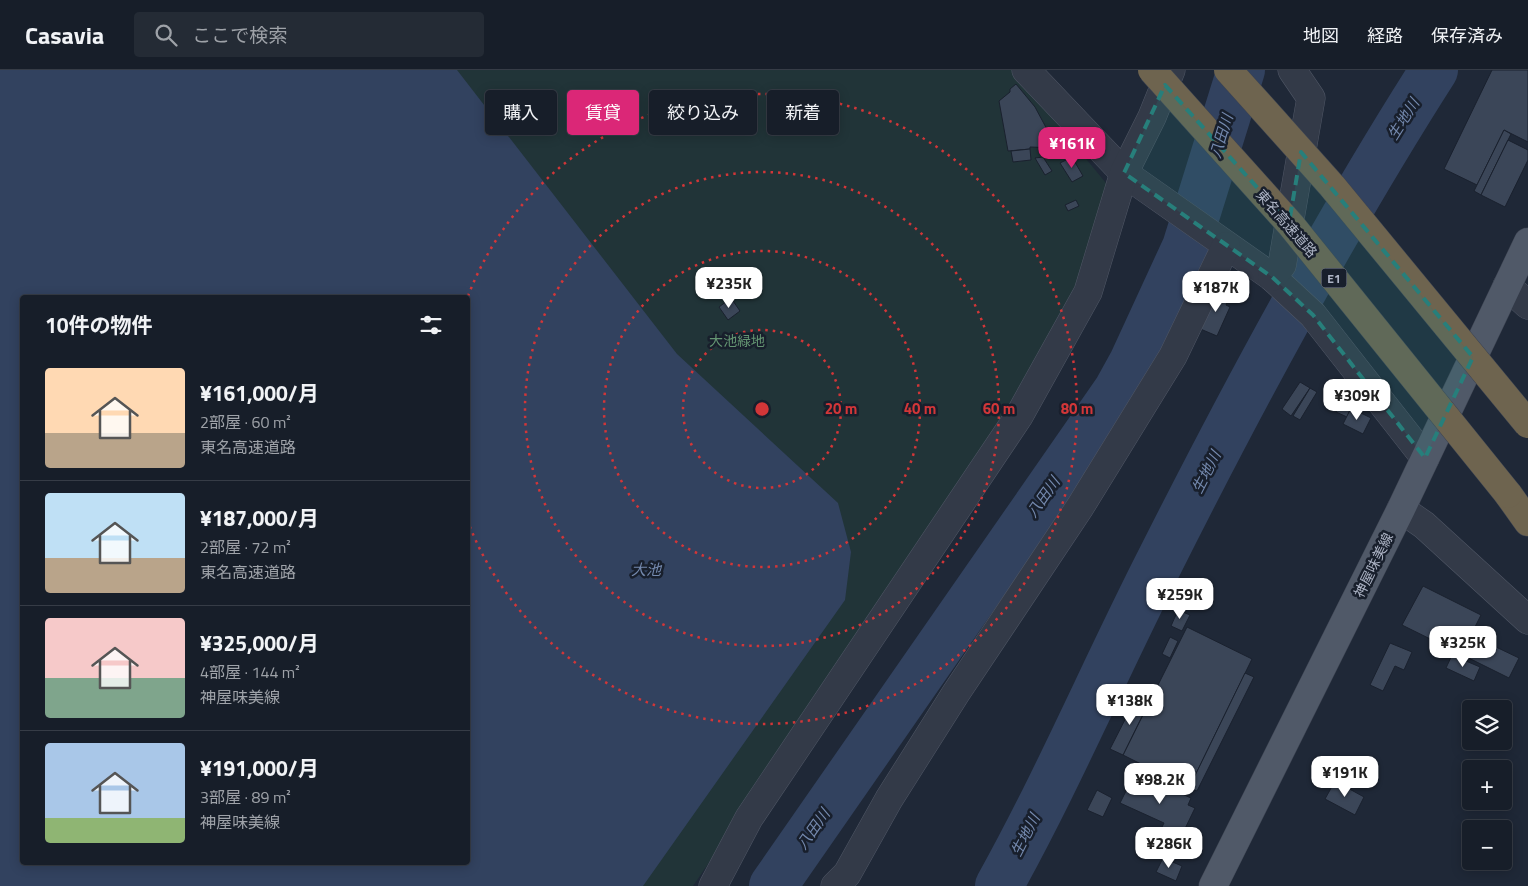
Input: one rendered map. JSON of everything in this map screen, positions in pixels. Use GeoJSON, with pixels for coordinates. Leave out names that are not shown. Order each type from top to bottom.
{"type":"FeatureCollection","features":[{"type":"Feature","properties":{"kind":"highway","name":"東名高速道路"},"geometry":{"type":"LineString","coordinates":[[1152,70],[1292,225],[1508,494],[1528,522]]}},
{"type":"Feature","properties":{"kind":"highway"},"geometry":{"type":"LineString","coordinates":[[1228,70],[1332,186],[1528,424]]}},
{"type":"Feature","properties":{"kind":"main road","name":"神屋味美線"},"geometry":{"type":"LineString","coordinates":[[1213,886],[1401,509],[1528,242]]}},
{"type":"Feature","properties":{"kind":"street"},"geometry":{"type":"LineString","coordinates":[[1026,70],[1124,173],[1272,277],[1313,315],[1425,458]]}},
{"type":"Feature","properties":{"kind":"street"},"geometry":{"type":"LineString","coordinates":[[713,886],[749,818],[1019,416],[1088,292],[1124,173],[1152,117],[1171,70]]}},
{"type":"Feature","properties":{"kind":"street"},"geometry":{"type":"LineString","coordinates":[[1272,277],[1282,265],[1311,98],[1292,70]]}},
{"type":"Feature","properties":{"kind":"street"},"geometry":{"type":"LineString","coordinates":[[835,886],[847,874],[888,799],[1080,507],[1173,356],[1226,246]]}},
{"type":"Feature","properties":{"kind":"street"},"geometry":{"type":"LineString","coordinates":[[1507,286],[1528,305]]}},
{"type":"Feature","properties":{"kind":"street"},"geometry":{"type":"LineString","coordinates":[[1401,509],[1424,525],[1528,620]]}},
{"type":"Feature","properties":{"kind":"highlighted area"},"geometry":{"type":"Polygon","coordinates":[[[1165,85],[1289,223],[1301,152],[1473,357],[1425,458],[1313,315],[1272,277],[1124,173],[1165,85]]]}},
{"type":"Feature","properties":{"kind":"green space","name":"大池"},"geometry":{"type":"Polygon","coordinates":[[[0,70],[1013,70],[1115,194],[1081,289],[925,545],[693,886],[0,886],[0,70]]]}},
{"type":"Feature","properties":{"kind":"water","name":"大池"},"geometry":{"type":"Polygon","coordinates":[[[0,70],[457,70],[485,106],[485,135],[507,135],[677,354],[838,503],[851,552],[845,600],[643,886],[0,886],[0,70]]]}},
{"type":"Feature","properties":{"kind":"building"},"geometry":{"type":"Polygon","coordinates":[[[1492,70],[1528,70],[1528,142],[1504,130],[1477,185],[1444,169],[1492,70]]]}},
{"type":"Feature","properties":{"kind":"building"},"geometry":{"type":"Polygon","coordinates":[[[1016,84],[1035,107],[1057,148],[1030,147],[1030,149],[1008,151],[999,101],[1016,84]]]}},
{"type":"Feature","properties":{"kind":"building"},"geometry":{"type":"Polygon","coordinates":[[[1504,130],[1511,134],[1481,195],[1474,191],[1504,130]]]}},
{"type":"Feature","properties":{"kind":"building"},"geometry":{"type":"Polygon","coordinates":[[[1508,140],[1528,150],[1528,160],[1505,207],[1481,195],[1508,140]]]}},
{"type":"Feature","properties":{"kind":"building"},"geometry":{"type":"Polygon","coordinates":[[[1030,149],[1031,160],[1013,162],[1011,151],[1030,149]]]}},
{"type":"Feature","properties":{"kind":"building"},"geometry":{"type":"Polygon","coordinates":[[[1043,157],[1052,171],[1045,175],[1035,158],[1043,157]]]}},
{"type":"Feature","properties":{"kind":"building"},"geometry":{"type":"Polygon","coordinates":[[[1072,157],[1083,176],[1072,182],[1060,163],[1072,157]]]}},
{"type":"Feature","properties":{"kind":"building"},"geometry":{"type":"Polygon","coordinates":[[[1076,200],[1079,206],[1068,211],[1065,205],[1076,200]]]}},
{"type":"Feature","properties":{"kind":"building"},"geometry":{"type":"Polygon","coordinates":[[[1221,288],[1232,292],[1226,305],[1230,307],[1217,336],[1198,328],[1214,292],[1218,294],[1221,288]]]}},
{"type":"Feature","properties":{"kind":"building"},"geometry":{"type":"Polygon","coordinates":[[[731,298],[740,311],[728,320],[719,307],[731,298]]]}},
{"type":"Feature","properties":{"kind":"building"},"geometry":{"type":"Polygon","coordinates":[[[1300,382],[1310,388],[1291,416],[1282,409],[1300,382]]]}},
{"type":"Feature","properties":{"kind":"building"},"geometry":{"type":"Polygon","coordinates":[[[1310,388],[1317,392],[1300,420],[1293,416],[1310,388]]]}},
{"type":"Feature","properties":{"kind":"building"},"geometry":{"type":"Polygon","coordinates":[[[1340,403],[1351,408],[1347,417],[1336,412],[1340,403]]]}},
{"type":"Feature","properties":{"kind":"building"},"geometry":{"type":"Polygon","coordinates":[[[1351,408],[1371,418],[1363,434],[1343,424],[1351,408]]]}},
{"type":"Feature","properties":{"kind":"building"},"geometry":{"type":"Polygon","coordinates":[[[1423,586],[1481,615],[1471,635],[1519,658],[1509,678],[1402,625],[1423,586]]]}},
{"type":"Feature","properties":{"kind":"building"},"geometry":{"type":"Polygon","coordinates":[[[1178,610],[1190,615],[1182,631],[1171,626],[1178,610]]]}},
{"type":"Feature","properties":{"kind":"building"},"geometry":{"type":"Polygon","coordinates":[[[1187,627],[1252,659],[1189,788],[1123,755],[1187,627]]]}},
{"type":"Feature","properties":{"kind":"building"},"geometry":{"type":"Polygon","coordinates":[[[1170,637],[1178,641],[1170,658],[1162,654],[1170,637]]]}},
{"type":"Feature","properties":{"kind":"building"},"geometry":{"type":"Polygon","coordinates":[[[1390,643],[1412,652],[1404,670],[1395,666],[1383,691],[1370,685],[1390,643]]]}},
{"type":"Feature","properties":{"kind":"building"},"geometry":{"type":"Polygon","coordinates":[[[1452,655],[1480,667],[1474,681],[1446,668],[1452,655]]]}},
{"type":"Feature","properties":{"kind":"building"},"geometry":{"type":"Polygon","coordinates":[[[1245,673],[1254,677],[1197,791],[1189,788],[1245,673]]]}},
{"type":"Feature","properties":{"kind":"building"},"geometry":{"type":"Polygon","coordinates":[[[1137,696],[1149,702],[1123,755],[1110,749],[1137,696]]]}},
{"type":"Feature","properties":{"kind":"building"},"geometry":{"type":"Polygon","coordinates":[[[1134,775],[1160,788],[1162,785],[1191,798],[1188,805],[1195,808],[1180,839],[1162,827],[1164,823],[1120,803],[1134,775]]]}},
{"type":"Feature","properties":{"kind":"building"},"geometry":{"type":"Polygon","coordinates":[[[1335,781],[1364,797],[1355,815],[1325,799],[1335,781]]]}},
{"type":"Feature","properties":{"kind":"building"},"geometry":{"type":"Polygon","coordinates":[[[1097,790],[1112,798],[1103,817],[1087,810],[1097,790]]]}},
{"type":"Feature","properties":{"kind":"building"},"geometry":{"type":"Polygon","coordinates":[[[1163,858],[1182,866],[1176,881],[1156,872],[1163,858]]]}},
{"type":"Feature","properties":{"kind":"waterway","name":"八田川"},"geometry":{"type":"LineString","coordinates":[[773,886],[1117,391],[1133,362],[1186,247],[1241,70]]}},
{"type":"Feature","properties":{"kind":"waterway","name":"生地川"},"geometry":{"type":"LineString","coordinates":[[999,886],[1041,806],[1160,561],[1257,374],[1360,190],[1434,70]]}},
{"type":"Feature","properties":{"kind":"park label","name":"大池緑地"},"geometry":{"type":"Point","coordinates":[737,340]}}]}
